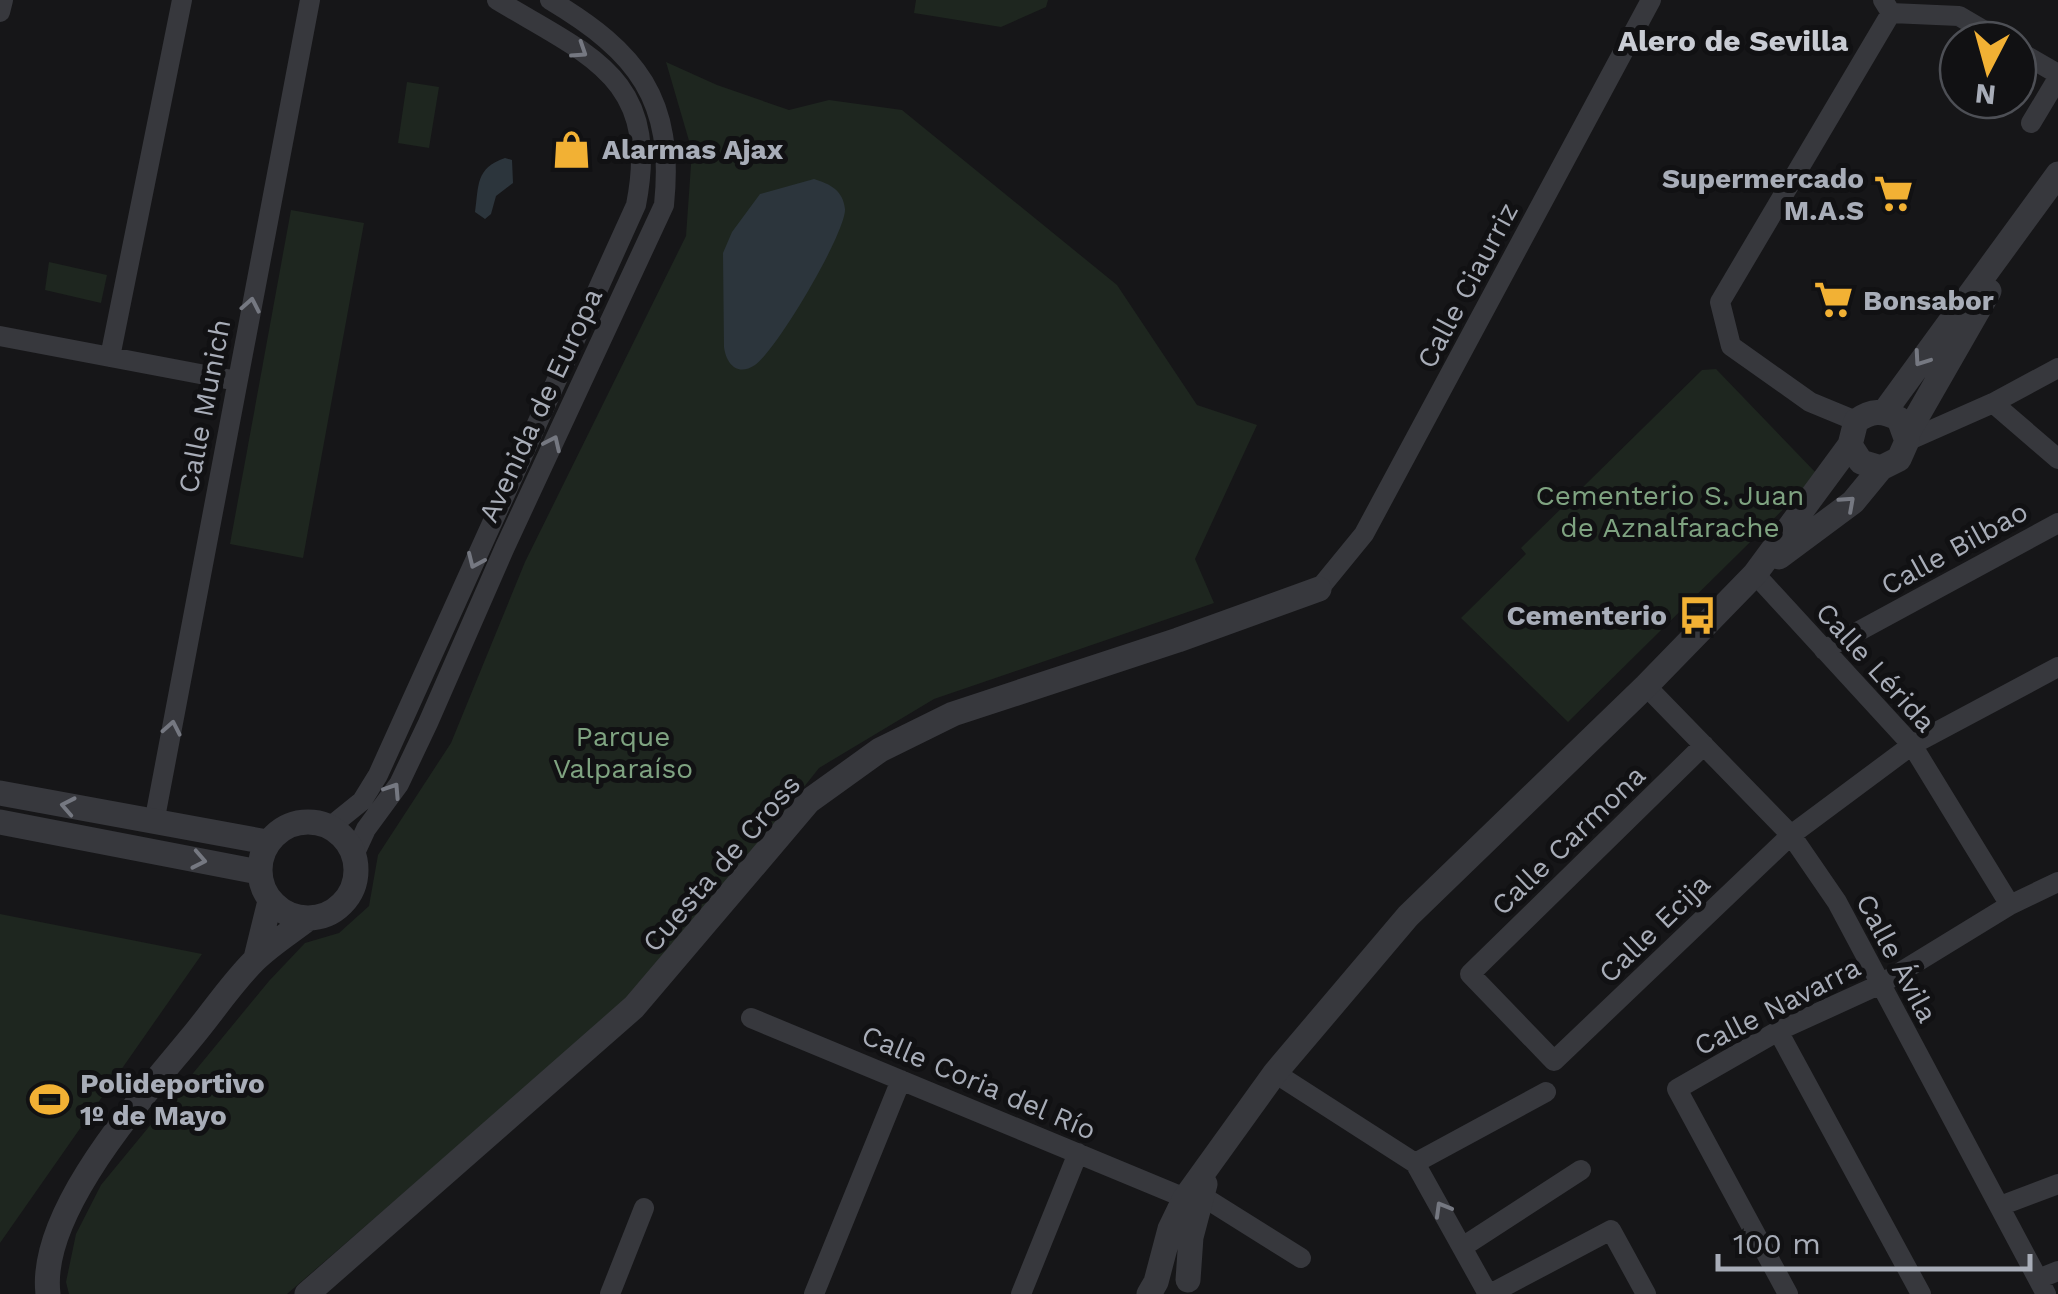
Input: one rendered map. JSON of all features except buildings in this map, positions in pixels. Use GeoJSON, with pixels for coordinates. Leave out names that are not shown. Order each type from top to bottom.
{"type":"FeatureCollection","features":[{"type":"Feature","properties":{"kind":"street"},"geometry":{"type":"LineString","coordinates":[[0,12],[2,0]]}},
{"type":"Feature","properties":{"kind":"street"},"geometry":{"type":"LineString","coordinates":[[110,357],[182,0]]}},
{"type":"Feature","properties":{"kind":"street","name":"Calle Munich"},"geometry":{"type":"LineString","coordinates":[[154,824],[310,0]]}},
{"type":"Feature","properties":{"kind":"street","name":"Avenida de Europa"},"geometry":{"type":"LineString","coordinates":[[331,826],[362,801],[385,760],[639,192],[644,150],[622,86],[585,53],[496,0]]}},
{"type":"Feature","properties":{"kind":"street","name":"Avenida de Europa"},"geometry":{"type":"LineString","coordinates":[[354,855],[366,829],[399,784],[421,738],[505,546],[664,205],[668,168],[655,104],[624,52],[590,24],[550,0]]}},
{"type":"Feature","properties":{"kind":"street","name":"Calle Ciaurriz"},"geometry":{"type":"LineString","coordinates":[[1319,588],[1364,534],[1651,0]]}},
{"type":"Feature","properties":{"kind":"street"},"geometry":{"type":"LineString","coordinates":[[1881,468],[1861,462],[1853,433],[1731,346],[1720,302],[1887,7],[1966,20]]}},
{"type":"Feature","properties":{"kind":"street"},"geometry":{"type":"LineString","coordinates":[[2030,123],[2058,76]]}},
{"type":"Feature","properties":{"kind":"street"},"geometry":{"type":"LineString","coordinates":[[1884,411],[2058,174]]}},
{"type":"Feature","properties":{"kind":"street"},"geometry":{"type":"LineString","coordinates":[[1754,574],[1853,502],[1881,468],[1899,459],[1976,309],[2058,197]]}},
{"type":"Feature","properties":{"kind":"street"},"geometry":{"type":"LineString","coordinates":[[0,336],[237,381]]}},
{"type":"Feature","properties":{"kind":"street"},"geometry":{"type":"LineString","coordinates":[[1907,438],[1993,403],[2058,368]]}},
{"type":"Feature","properties":{"kind":"street"},"geometry":{"type":"LineString","coordinates":[[1993,403],[2058,459]]}},
{"type":"Feature","properties":{"kind":"street"},"geometry":{"type":"LineString","coordinates":[[1152,1288],[1170,1229],[1208,1170],[1275,1073],[1408,916],[1646,686],[1754,574],[1869,412],[1884,411],[1899,419],[1907,438]]}},
{"type":"Feature","properties":{"kind":"street","name":"Calle Bilbao"},"geometry":{"type":"LineString","coordinates":[[1824,650],[2058,523]]}},
{"type":"Feature","properties":{"kind":"street","name":"Calle Lérida"},"geometry":{"type":"LineString","coordinates":[[1754,574],[1912,745],[2010,905]]}},
{"type":"Feature","properties":{"kind":"street","name":"Cuesta de Cross"},"geometry":{"type":"LineString","coordinates":[[307,1294],[634,1007],[810,801],[844,774],[880,750],[953,714],[1178,640],[1319,588]]}},
{"type":"Feature","properties":{"kind":"street","name":"Calle Ecija"},"geometry":{"type":"LineString","coordinates":[[1554,1061],[1791,835],[1912,745],[2058,667]]}},
{"type":"Feature","properties":{"kind":"street","name":"Calle Ávila"},"geometry":{"type":"LineString","coordinates":[[1646,686],[1791,835],[1837,902],[2042,1287]]}},
{"type":"Feature","properties":{"kind":"street","name":"Calle Carmona"},"geometry":{"type":"LineString","coordinates":[[1554,1061],[1470,974],[1704,745]]}},
{"type":"Feature","properties":{"kind":"street"},"geometry":{"type":"LineString","coordinates":[[0,793],[267,842]]}},
{"type":"Feature","properties":{"kind":"street"},"geometry":{"type":"LineString","coordinates":[[308,820],[331,826],[347,840],[354,855],[356,881],[346,900],[330,914],[309,918],[288,914],[270,901],[262,888],[259,872],[267,842],[284,826],[308,820]]}},
{"type":"Feature","properties":{"kind":"street"},"geometry":{"type":"LineString","coordinates":[[0,822],[259,872]]}},
{"type":"Feature","properties":{"kind":"street","name":"Calle Navarra"},"geometry":{"type":"LineString","coordinates":[[1788,1294],[1676,1089],[1778,1032],[1880,984],[2010,905],[2058,882]]}},
{"type":"Feature","properties":{"kind":"street"},"geometry":{"type":"LineString","coordinates":[[256,958],[270,901]]}},
{"type":"Feature","properties":{"kind":"street"},"geometry":{"type":"LineString","coordinates":[[48,1294],[50,1258],[58,1234],[87,1175],[126,1117],[256,958],[309,918]]}},
{"type":"Feature","properties":{"kind":"street","name":"Calle Coria del Río"},"geometry":{"type":"LineString","coordinates":[[751,1018],[1194,1197],[1301,1258]]}},
{"type":"Feature","properties":{"kind":"street"},"geometry":{"type":"LineString","coordinates":[[1778,1032],[1920,1294]]}},
{"type":"Feature","properties":{"kind":"street"},"geometry":{"type":"LineString","coordinates":[[1275,1073],[1415,1163],[1489,1294],[1611,1230],[1646,1294]]}},
{"type":"Feature","properties":{"kind":"street"},"geometry":{"type":"LineString","coordinates":[[814,1294],[901,1080]]}},
{"type":"Feature","properties":{"kind":"street"},"geometry":{"type":"LineString","coordinates":[[1415,1163],[1546,1092]]}},
{"type":"Feature","properties":{"kind":"street"},"geometry":{"type":"LineString","coordinates":[[1021,1294],[1078,1153]]}},
{"type":"Feature","properties":{"kind":"street"},"geometry":{"type":"LineString","coordinates":[[1464,1246],[1582,1170]]}},
{"type":"Feature","properties":{"kind":"street"},"geometry":{"type":"LineString","coordinates":[[2000,1206],[2058,1184]]}},
{"type":"Feature","properties":{"kind":"street"},"geometry":{"type":"LineString","coordinates":[[1152,1288],[1172,1276],[1192,1287],[1194,1197]]}},
{"type":"Feature","properties":{"kind":"street"},"geometry":{"type":"LineString","coordinates":[[610,1294],[644,1208]]}},
{"type":"Feature","properties":{"kind":"street"},"geometry":{"type":"LineString","coordinates":[[2042,1287],[2058,1272]]}},
{"type":"Feature","properties":{"kind":"green space"},"geometry":{"type":"Polygon","coordinates":[[[916,0],[1048,0],[1046,7],[1001,27],[914,13],[916,0]]]}},
{"type":"Feature","properties":{"kind":"green space","name":"Parque Valparaíso"},"geometry":{"type":"Polygon","coordinates":[[[666,62],[789,110],[829,100],[902,110],[1117,285],[1197,405],[1257,425],[1195,559],[1214,603],[934,699],[819,768],[705,912],[629,998],[287,1294],[69,1294],[66,1282],[76,1234],[101,1185],[269,981],[305,943],[339,933],[369,906],[378,855],[451,743],[525,562],[686,236],[692,151],[666,62]]]}},
{"type":"Feature","properties":{"kind":"green space"},"geometry":{"type":"Polygon","coordinates":[[[407,82],[439,87],[429,148],[398,143],[407,82]]]}},
{"type":"Feature","properties":{"kind":"green space"},"geometry":{"type":"Polygon","coordinates":[[[291,210],[364,223],[303,558],[230,544],[291,210]]]}},
{"type":"Feature","properties":{"kind":"green space"},"geometry":{"type":"Polygon","coordinates":[[[49,262],[107,275],[101,303],[45,290],[49,262]]]}},
{"type":"Feature","properties":{"kind":"green space","name":"Cementerio S. Juan de Aznalfarache"},"geometry":{"type":"Polygon","coordinates":[[[1716,369],[1818,475],[1568,722],[1461,618],[1526,554],[1521,548],[1702,370],[1716,369]]]}},
{"type":"Feature","properties":{"kind":"green space","name":"Polideportivo 1º de Mayo"},"geometry":{"type":"Polygon","coordinates":[[[0,914],[202,954],[0,1243],[0,914]]]}},
{"type":"Feature","properties":{"kind":"shaded area"},"geometry":{"type":"Polygon","coordinates":[[[505,158],[512,160],[513,183],[496,196],[491,214],[485,219],[475,212],[480,179],[488,167],[505,158]]]}},
{"type":"Feature","properties":{"kind":"shaded area"},"geometry":{"type":"Polygon","coordinates":[[[814,179],[842,197],[845,209],[834,242],[778,338],[755,365],[738,369],[730,363],[724,347],[723,253],[732,232],[760,194],[814,179]]]}},
{"type":"Feature","properties":{"kind":"place","name":"Alarmas Ajax"},"geometry":{"type":"Point","coordinates":[572,149]}},
{"type":"Feature","properties":{"kind":"place","name":"Supermercado M.A.S"},"geometry":{"type":"Point","coordinates":[1894,194]}},
{"type":"Feature","properties":{"kind":"place","name":"Bonsabor"},"geometry":{"type":"Point","coordinates":[1833,300]}},
{"type":"Feature","properties":{"kind":"place","name":"Cementerio"},"geometry":{"type":"Point","coordinates":[1697,615]}},
{"type":"Feature","properties":{"kind":"place","name":"Polideportivo 1º de Mayo"},"geometry":{"type":"Point","coordinates":[50,1099]}},
{"type":"Feature","properties":{"kind":"district","name":"Alero de Sevilla"},"geometry":{"type":"Point","coordinates":[1733,41]}}]}
